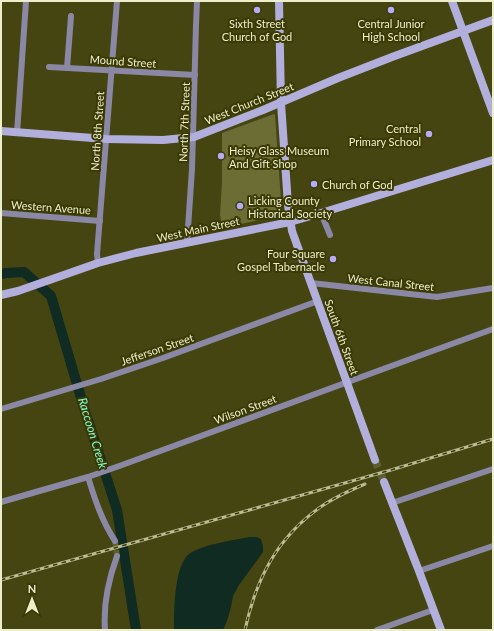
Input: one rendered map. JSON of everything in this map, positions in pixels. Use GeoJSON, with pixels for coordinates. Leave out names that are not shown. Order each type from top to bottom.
{"type":"FeatureCollection","features":[{"type":"Feature","properties":{"kind":"street"},"geometry":{"type":"LineString","coordinates":[[17,133],[26,1]]}},
{"type":"Feature","properties":{"kind":"street","name":"North 8th Street"},"geometry":{"type":"LineString","coordinates":[[98,263],[97,254],[117,1]]}},
{"type":"Feature","properties":{"kind":"street","name":"North 7th Street"},"geometry":{"type":"LineString","coordinates":[[187,243],[194,137],[197,1]]}},
{"type":"Feature","properties":{"kind":"street","name":"South 6th Street"},"geometry":{"type":"LineString","coordinates":[[279,1],[281,102],[290,222],[375,460]]}},
{"type":"Feature","properties":{"kind":"street"},"geometry":{"type":"LineString","coordinates":[[452,1],[493,113]]}},
{"type":"Feature","properties":{"kind":"street"},"geometry":{"type":"LineString","coordinates":[[67,68],[71,16]]}},
{"type":"Feature","properties":{"kind":"street","name":"West Church Street"},"geometry":{"type":"LineString","coordinates":[[1,131],[106,139],[163,140],[194,137],[249,116],[338,78],[493,20]]}},
{"type":"Feature","properties":{"kind":"street","name":"Mound Street"},"geometry":{"type":"LineString","coordinates":[[50,67],[195,76]]}},
{"type":"Feature","properties":{"kind":"street","name":"West Main Street"},"geometry":{"type":"LineString","coordinates":[[1,295],[18,291],[98,263],[136,253],[290,222],[493,160]]}},
{"type":"Feature","properties":{"kind":"street","name":"Western Avenue"},"geometry":{"type":"LineString","coordinates":[[1,213],[100,221]]}},
{"type":"Feature","properties":{"kind":"street"},"geometry":{"type":"LineString","coordinates":[[321,213],[330,235]]}},
{"type":"Feature","properties":{"kind":"street","name":"West Canal Street"},"geometry":{"type":"LineString","coordinates":[[311,283],[437,297],[493,288]]}},
{"type":"Feature","properties":{"kind":"street","name":"Jefferson Street"},"geometry":{"type":"LineString","coordinates":[[1,409],[101,379],[170,356],[318,301]]}},
{"type":"Feature","properties":{"kind":"street","name":"Wilson Street"},"geometry":{"type":"LineString","coordinates":[[1,502],[122,465],[493,329]]}},
{"type":"Feature","properties":{"kind":"street"},"geometry":{"type":"LineString","coordinates":[[392,503],[493,469]]}},
{"type":"Feature","properties":{"kind":"street"},"geometry":{"type":"LineString","coordinates":[[88,476],[96,503],[106,527],[115,542]]}},
{"type":"Feature","properties":{"kind":"street"},"geometry":{"type":"LineString","coordinates":[[384,482],[441,630]]}},
{"type":"Feature","properties":{"kind":"street"},"geometry":{"type":"LineString","coordinates":[[419,571],[493,546]]}},
{"type":"Feature","properties":{"kind":"street"},"geometry":{"type":"LineString","coordinates":[[104,630],[104,604],[110,576],[117,556]]}},
{"type":"Feature","properties":{"kind":"street"},"geometry":{"type":"LineString","coordinates":[[377,630],[433,610]]}},
{"type":"Feature","properties":{"kind":"shaded area"},"geometry":{"type":"Polygon","coordinates":[[[274,114],[282,215],[222,228],[220,215],[222,133],[274,114]]]}},
{"type":"Feature","properties":{"kind":"shaded area"},"geometry":{"type":"Polygon","coordinates":[[[250,537],[261,539],[263,552],[239,585],[233,596],[227,621],[223,630],[174,630],[177,582],[179,572],[186,557],[198,549],[207,546],[250,537]]]}},
{"type":"Feature","properties":{"kind":"waterway","name":"Raccoon Creek"},"geometry":{"type":"LineString","coordinates":[[1,274],[24,272],[51,296],[85,411],[117,510],[136,630]]}},
{"type":"Feature","properties":{"kind":"tunnel"},"geometry":{"type":"LineString","coordinates":[[375,460],[384,482]]}},
{"type":"Feature","properties":{"kind":"tunnel"},"geometry":{"type":"LineString","coordinates":[[115,541],[117,556]]}},
{"type":"Feature","properties":{"kind":"railway"},"geometry":{"type":"LineString","coordinates":[[1,580],[391,470],[493,439]]}},
{"type":"Feature","properties":{"kind":"railway"},"geometry":{"type":"LineString","coordinates":[[245,630],[255,593],[271,560],[281,545],[306,518],[322,506],[365,484]]}},
{"type":"Feature","properties":{"kind":"place","name":"Sixth Street Church of God"},"geometry":{"type":"Point","coordinates":[257,10]}},
{"type":"Feature","properties":{"kind":"place","name":"Central Junior High School"},"geometry":{"type":"Point","coordinates":[391,10]}},
{"type":"Feature","properties":{"kind":"place","name":"Central Primary School"},"geometry":{"type":"Point","coordinates":[429,134]}},
{"type":"Feature","properties":{"kind":"place","name":"Heisy Glass Museum And Gift Shop"},"geometry":{"type":"Point","coordinates":[221,156]}},
{"type":"Feature","properties":{"kind":"place","name":"Church of God"},"geometry":{"type":"Point","coordinates":[314,184]}},
{"type":"Feature","properties":{"kind":"place","name":"Licking County Historical Society"},"geometry":{"type":"Point","coordinates":[240,206]}},
{"type":"Feature","properties":{"kind":"place","name":"Four Square Gospel Tabernacle"},"geometry":{"type":"Point","coordinates":[333,259]}}]}
